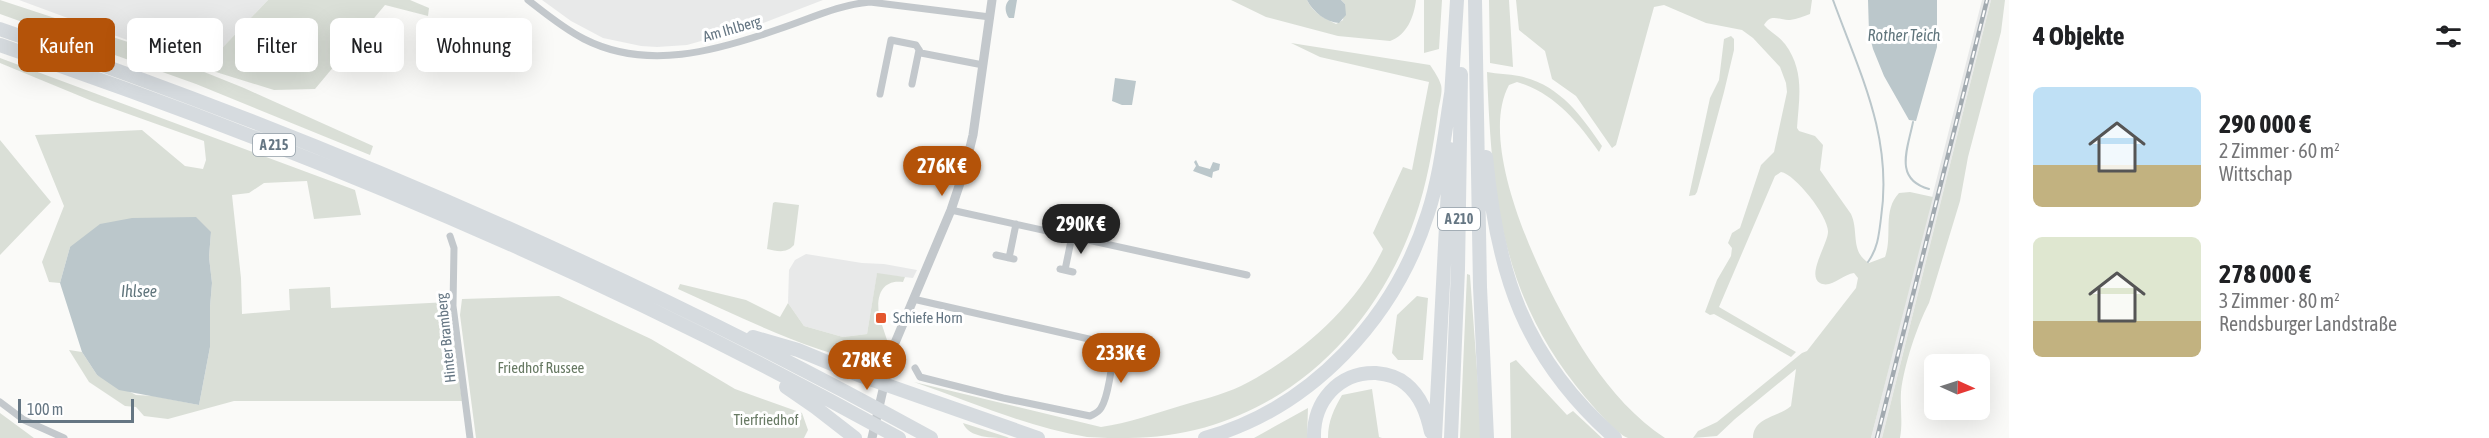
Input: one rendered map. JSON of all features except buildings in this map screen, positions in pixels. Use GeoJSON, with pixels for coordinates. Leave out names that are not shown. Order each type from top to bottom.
{"type":"FeatureCollection","features":[{"type":"Feature","properties":{"kind":"highway"},"geometry":{"type":"LineString","coordinates":[[1433,438],[1458,0]]}},
{"type":"Feature","properties":{"kind":"highway","name":"A 210"},"geometry":{"type":"LineString","coordinates":[[1451,438],[1461,144],[1458,0]]}},
{"type":"Feature","properties":{"kind":"highway","name":"A 210"},"geometry":{"type":"LineString","coordinates":[[1475,0],[1480,309],[1487,438]]}},
{"type":"Feature","properties":{"kind":"highway","name":"A 215"},"geometry":{"type":"LineString","coordinates":[[0,29],[198,99],[353,161],[535,240],[722,328],[931,438]]}},
{"type":"Feature","properties":{"kind":"highway","name":"A 215"},"geometry":{"type":"LineString","coordinates":[[0,45],[108,82],[300,155],[520,249],[716,342],[900,438]]}},
{"type":"Feature","properties":{"kind":"highway"},"geometry":{"type":"LineString","coordinates":[[1476,56],[1492,217],[1510,286],[1526,323],[1549,364],[1580,404],[1615,438]]}},
{"type":"Feature","properties":{"kind":"highway"},"geometry":{"type":"LineString","coordinates":[[1205,438],[1254,420],[1306,388],[1344,354],[1378,314],[1404,270],[1427,214],[1439,166],[1452,87]]}},
{"type":"Feature","properties":{"kind":"highway"},"geometry":{"type":"LineString","coordinates":[[722,328],[798,350],[1038,438]]}},
{"type":"Feature","properties":{"kind":"highway"},"geometry":{"type":"LineString","coordinates":[[716,342],[815,406],[855,438]]}},
{"type":"Feature","properties":{"kind":"highway"},"geometry":{"type":"LineString","coordinates":[[1314,438],[1315,418],[1327,395],[1349,378],[1370,373],[1395,377],[1413,391],[1425,410],[1433,438]]}},
{"type":"Feature","properties":{"kind":"street","name":"Am Ihlberg"},"geometry":{"type":"LineString","coordinates":[[528,0],[562,26],[584,39],[617,51],[664,57],[694,53],[735,42],[854,3],[870,2],[989,20]]}},
{"type":"Feature","properties":{"kind":"street"},"geometry":{"type":"LineString","coordinates":[[872,438],[892,350],[951,210],[972,141],[992,0]]}},
{"type":"Feature","properties":{"kind":"street"},"geometry":{"type":"LineString","coordinates":[[880,94],[891,40],[916,45],[921,53],[983,65]]}},
{"type":"Feature","properties":{"kind":"street"},"geometry":{"type":"LineString","coordinates":[[912,84],[919,50]]}},
{"type":"Feature","properties":{"kind":"street"},"geometry":{"type":"LineString","coordinates":[[951,210],[1247,275]]}},
{"type":"Feature","properties":{"kind":"street"},"geometry":{"type":"LineString","coordinates":[[996,255],[1012,258],[1016,224]]}},
{"type":"Feature","properties":{"kind":"street","name":"Hinter Bramberg"},"geometry":{"type":"LineString","coordinates":[[450,236],[454,248],[453,306],[470,438]]}},
{"type":"Feature","properties":{"kind":"street"},"geometry":{"type":"LineString","coordinates":[[1066,270],[1072,236]]}},
{"type":"Feature","properties":{"kind":"street"},"geometry":{"type":"LineString","coordinates":[[913,299],[1102,342],[1110,349],[1112,357],[1102,407],[1090,416],[1003,398],[921,377],[915,368]]}},
{"type":"Feature","properties":{"kind":"street"},"geometry":{"type":"LineString","coordinates":[[0,402],[24,420],[64,438]]}},
{"type":"Feature","properties":{"kind":"shaded area"},"geometry":{"type":"Polygon","coordinates":[[[19,0],[268,0],[251,18],[235,18],[235,35],[223,47],[223,18],[127,18],[127,40],[115,35],[115,18],[68,18],[19,0]]]}},
{"type":"Feature","properties":{"kind":"shaded area"},"geometry":{"type":"Polygon","coordinates":[[[542,0],[823,0],[761,24],[687,45],[657,47],[603,38],[571,21],[542,0]]]}},
{"type":"Feature","properties":{"kind":"shaded area"},"geometry":{"type":"Polygon","coordinates":[[[1982,0],[1991,0],[1882,438],[1871,438],[1982,0]]]}},
{"type":"Feature","properties":{"kind":"shaded area"},"geometry":{"type":"Polygon","coordinates":[[[806,254],[917,270],[913,278],[877,274],[867,334],[843,337],[804,326],[788,303],[789,270],[795,260],[806,254]]]}},
{"type":"Feature","properties":{"kind":"green space"},"geometry":{"type":"Polygon","coordinates":[[[0,0],[55,18],[18,18],[18,20],[0,14],[0,0]]]}},
{"type":"Feature","properties":{"kind":"green space"},"geometry":{"type":"Polygon","coordinates":[[[268,0],[410,0],[429,8],[428,16],[385,5],[374,18],[330,18],[330,71],[315,89],[274,90],[216,72],[223,72],[223,47],[235,35],[235,72],[318,72],[318,18],[251,18],[268,0]]]}},
{"type":"Feature","properties":{"kind":"green space"},"geometry":{"type":"Polygon","coordinates":[[[1231,0],[1307,0],[1316,12],[1336,24],[1343,20],[1345,4],[1341,0],[1416,0],[1409,25],[1390,41],[1338,36],[1266,17],[1231,0]]]}},
{"type":"Feature","properties":{"kind":"green space"},"geometry":{"type":"Polygon","coordinates":[[[1424,0],[1442,0],[1439,49],[1424,53],[1424,0]]]}},
{"type":"Feature","properties":{"kind":"green space"},"geometry":{"type":"Polygon","coordinates":[[[1489,0],[1509,0],[1513,67],[1490,63],[1489,0]]]}},
{"type":"Feature","properties":{"kind":"green space"},"geometry":{"type":"Polygon","coordinates":[[[1516,0],[1812,0],[1810,14],[1790,20],[1773,18],[1764,25],[1783,41],[1796,64],[1799,85],[1797,128],[1799,131],[1815,136],[1823,145],[1820,170],[1851,214],[1857,247],[1863,258],[1869,263],[1885,257],[1889,216],[1899,193],[1910,192],[1933,197],[1871,438],[1753,438],[1757,426],[1791,406],[1796,369],[1717,436],[1693,438],[1698,431],[1717,422],[1807,351],[1856,288],[1858,278],[1854,273],[1828,284],[1820,283],[1816,279],[1816,267],[1827,237],[1827,225],[1810,197],[1794,180],[1781,172],[1775,176],[1719,307],[1796,352],[1791,357],[1714,314],[1710,315],[1705,312],[1717,280],[1731,256],[1732,248],[1728,243],[1732,233],[1740,228],[1761,165],[1774,152],[1787,92],[1780,67],[1753,38],[1742,30],[1706,23],[1664,5],[1654,7],[1616,145],[1612,148],[1576,96],[1552,79],[1545,51],[1519,30],[1516,0]]]}},
{"type":"Feature","properties":{"kind":"green space"},"geometry":{"type":"Polygon","coordinates":[[[1991,0],[2005,0],[2001,32],[1968,157],[1960,201],[1929,303],[1908,358],[1901,392],[1900,438],[1882,438],[1991,0]]]}},
{"type":"Feature","properties":{"kind":"green space"},"geometry":{"type":"Polygon","coordinates":[[[1731,36],[1734,39],[1734,50],[1724,92],[1697,192],[1689,196],[1710,98],[1719,80],[1724,39],[1731,36]]]}},
{"type":"Feature","properties":{"kind":"green space"},"geometry":{"type":"Polygon","coordinates":[[[115,38],[127,42],[127,59],[115,55],[115,38]]]}},
{"type":"Feature","properties":{"kind":"green space"},"geometry":{"type":"Polygon","coordinates":[[[1291,43],[1430,65],[1441,88],[1432,152],[1423,192],[1396,264],[1371,306],[1341,343],[1306,375],[1267,402],[1224,421],[1178,434],[1128,438],[1087,437],[1065,433],[1000,413],[914,382],[1101,427],[1141,418],[1219,395],[1241,386],[1283,361],[1323,329],[1357,291],[1383,249],[1373,233],[1403,167],[1412,170],[1429,82],[1320,57],[1291,43]]]}},
{"type":"Feature","properties":{"kind":"green space"},"geometry":{"type":"Polygon","coordinates":[[[0,58],[18,65],[18,70],[0,63],[0,58]]]}},
{"type":"Feature","properties":{"kind":"green space"},"geometry":{"type":"Polygon","coordinates":[[[22,72],[38,72],[355,190],[361,215],[314,219],[307,181],[264,183],[249,193],[232,195],[241,278],[242,314],[290,310],[289,289],[330,287],[331,308],[449,302],[462,401],[234,401],[168,419],[144,416],[136,407],[125,406],[89,382],[69,350],[82,352],[97,375],[136,395],[154,396],[199,405],[210,347],[212,283],[209,257],[211,232],[70,247],[60,283],[49,282],[42,262],[64,206],[35,135],[142,130],[185,166],[203,169],[206,160],[204,141],[92,101],[22,72]]]}},
{"type":"Feature","properties":{"kind":"green space"},"geometry":{"type":"Polygon","coordinates":[[[162,72],[204,72],[373,146],[370,155],[162,72]]]}},
{"type":"Feature","properties":{"kind":"green space"},"geometry":{"type":"Polygon","coordinates":[[[1487,72],[1533,80],[1557,93],[1577,112],[1602,146],[1599,152],[1564,109],[1542,93],[1517,82],[1509,85],[1501,114],[1501,148],[1509,187],[1522,227],[1539,267],[1576,337],[1599,373],[1634,413],[1665,438],[1628,438],[1617,431],[1585,397],[1557,359],[1535,322],[1518,283],[1506,244],[1498,204],[1489,118],[1487,72]]]}},
{"type":"Feature","properties":{"kind":"green space"},"geometry":{"type":"Polygon","coordinates":[[[0,140],[51,202],[0,255],[0,140]]]}},
{"type":"Feature","properties":{"kind":"green space"},"geometry":{"type":"Polygon","coordinates":[[[773,203],[799,205],[794,245],[785,251],[767,249],[773,203]]]}},
{"type":"Feature","properties":{"kind":"green space"},"geometry":{"type":"Polygon","coordinates":[[[877,273],[905,277],[903,282],[890,283],[885,286],[880,295],[879,314],[876,315],[887,340],[878,365],[801,343],[678,289],[680,284],[746,300],[780,317],[788,303],[804,326],[843,337],[867,334],[877,273]]]}},
{"type":"Feature","properties":{"kind":"green space"},"geometry":{"type":"Polygon","coordinates":[[[1467,274],[1470,275],[1482,438],[1460,438],[1467,274]]]}},
{"type":"Feature","properties":{"kind":"green space","name":"Friedhof Russee"},"geometry":{"type":"Polygon","coordinates":[[[559,296],[651,339],[735,389],[802,413],[808,430],[804,438],[476,438],[460,315],[462,299],[559,296]]]}},
{"type":"Feature","properties":{"kind":"green space"},"geometry":{"type":"Polygon","coordinates":[[[1417,296],[1428,298],[1423,360],[1398,360],[1392,353],[1397,315],[1417,296]]]}},
{"type":"Feature","properties":{"kind":"green space"},"geometry":{"type":"Polygon","coordinates":[[[1516,360],[1567,415],[1573,411],[1602,438],[1511,438],[1510,363],[1516,360]]]}},
{"type":"Feature","properties":{"kind":"green space"},"geometry":{"type":"Polygon","coordinates":[[[1372,389],[1379,437],[1382,438],[1328,438],[1332,415],[1342,395],[1372,389]]]}},
{"type":"Feature","properties":{"kind":"green space"},"geometry":{"type":"Polygon","coordinates":[[[1308,408],[1307,438],[1254,438],[1308,408]]]}},
{"type":"Feature","properties":{"kind":"green space"},"geometry":{"type":"Polygon","coordinates":[[[0,413],[34,438],[0,438],[0,413]]]}},
{"type":"Feature","properties":{"kind":"green space"},"geometry":{"type":"Polygon","coordinates":[[[963,423],[1009,438],[976,434],[970,432],[963,423]]]}},
{"type":"Feature","properties":{"kind":"water"},"geometry":{"type":"Polygon","coordinates":[[[1009,0],[1017,0],[1014,18],[1009,18],[1006,11],[1006,4],[1009,0]]]}},
{"type":"Feature","properties":{"kind":"water"},"geometry":{"type":"Polygon","coordinates":[[[1307,0],[1341,0],[1345,4],[1346,15],[1339,23],[1329,21],[1316,12],[1307,0]]]}},
{"type":"Feature","properties":{"kind":"water","name":"Rother Teich"},"geometry":{"type":"Polygon","coordinates":[[[1868,0],[1937,0],[1937,47],[1916,121],[1909,120],[1884,76],[1873,49],[1869,33],[1868,0]]]}},
{"type":"Feature","properties":{"kind":"water"},"geometry":{"type":"Polygon","coordinates":[[[1115,78],[1136,81],[1132,105],[1122,105],[1112,101],[1115,78]]]}},
{"type":"Feature","properties":{"kind":"water"},"geometry":{"type":"Polygon","coordinates":[[[1196,160],[1199,166],[1210,169],[1213,162],[1220,164],[1219,170],[1213,172],[1212,178],[1193,171],[1196,160]]]}},
{"type":"Feature","properties":{"kind":"water","name":"Ihlsee"},"geometry":{"type":"Polygon","coordinates":[[[196,217],[211,232],[209,257],[212,283],[210,347],[199,405],[119,390],[97,375],[82,352],[60,283],[70,247],[100,224],[132,218],[196,217]]]}},
{"type":"Feature","properties":{"kind":"waterway"},"geometry":{"type":"LineString","coordinates":[[1833,0],[1872,106],[1882,160],[1880,230],[1876,246],[1868,262]]}},
{"type":"Feature","properties":{"kind":"waterway"},"geometry":{"type":"LineString","coordinates":[[1913,122],[1906,152],[1907,170],[1911,178],[1929,189]]}},
{"type":"Feature","properties":{"kind":"railway"},"geometry":{"type":"LineString","coordinates":[[1877,438],[1987,0]]}},
{"type":"Feature","properties":{"kind":"place","name":"Schiefe Horn"},"geometry":{"type":"Point","coordinates":[881,318]}},
{"type":"Feature","properties":{"kind":"park label","name":"Tierfriedhof"},"geometry":{"type":"Point","coordinates":[766,420]}}]}
